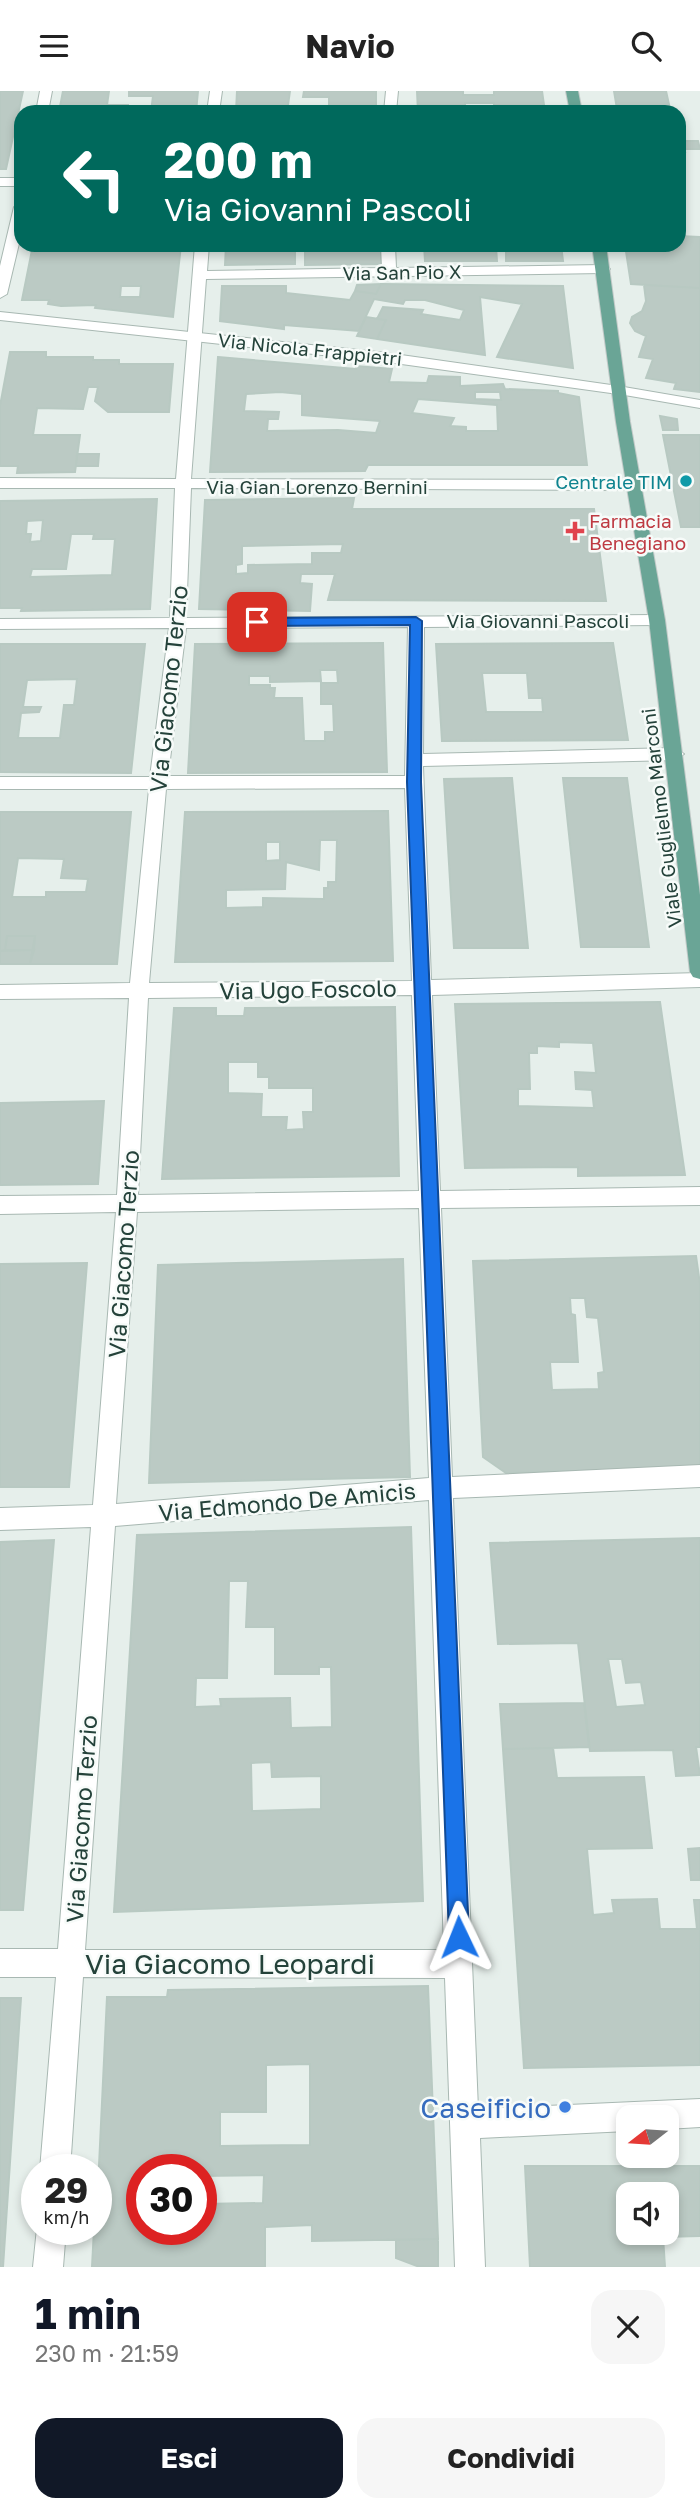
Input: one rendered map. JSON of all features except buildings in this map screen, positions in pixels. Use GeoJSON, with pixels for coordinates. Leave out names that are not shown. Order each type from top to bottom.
{"type":"FeatureCollection","features":[{"type":"Feature","properties":{"kind":"main road","name":"Viale Guglielmo Marconi"},"geometry":{"type":"LineString","coordinates":[[600,252],[618,390],[657,620],[700,972]]}},
{"type":"Feature","properties":{"kind":"street"},"geometry":{"type":"LineString","coordinates":[[0,294],[14,236]]}},
{"type":"Feature","properties":{"kind":"street","name":"Via Giacomo Terzio"},"geometry":{"type":"LineString","coordinates":[[56,2154],[127,1202],[139,991],[158,783],[178,623],[193,338],[202,275],[202,252]]}},
{"type":"Feature","properties":{"kind":"street"},"geometry":{"type":"LineString","coordinates":[[388,252],[389,273]]}},
{"type":"Feature","properties":{"kind":"street","name":"Via San Pio X"},"geometry":{"type":"LineString","coordinates":[[202,275],[603,269]]}},
{"type":"Feature","properties":{"kind":"street","name":"Via Nicola Frappietri"},"geometry":{"type":"LineString","coordinates":[[0,316],[378,355],[519,373],[700,404]]}},
{"type":"Feature","properties":{"kind":"street","name":"Via Gian Lorenzo Bernini"},"geometry":{"type":"LineString","coordinates":[[0,483],[184,486],[634,485]]}},
{"type":"Feature","properties":{"kind":"street","name":"Via Giovanni Pascoli"},"geometry":{"type":"LineString","coordinates":[[0,624],[657,620]]}},
{"type":"Feature","properties":{"kind":"street"},"geometry":{"type":"LineString","coordinates":[[416,621],[415,771],[422,988],[470,2267]]}},
{"type":"Feature","properties":{"kind":"street"},"geometry":{"type":"LineString","coordinates":[[0,783],[158,783],[415,771],[675,754]]}},
{"type":"Feature","properties":{"kind":"street","name":"Via Ugo Foscolo"},"geometry":{"type":"LineString","coordinates":[[0,992],[422,988],[700,980]]}},
{"type":"Feature","properties":{"kind":"street"},"geometry":{"type":"LineString","coordinates":[[0,1205],[430,1197],[700,1196]]}},
{"type":"Feature","properties":{"kind":"street","name":"Via Edmondo De Amicis"},"geometry":{"type":"LineString","coordinates":[[0,1519],[103,1516],[442,1488],[700,1476]]}},
{"type":"Feature","properties":{"kind":"street","name":"Via Giacomo Leopardi"},"geometry":{"type":"LineString","coordinates":[[0,1963],[460,1964]]}},
{"type":"Feature","properties":{"kind":"street"},"geometry":{"type":"LineString","coordinates":[[464,2124],[700,2113]]}},
{"type":"Feature","properties":{"kind":"street"},"geometry":{"type":"LineString","coordinates":[[48,2267],[50,2245]]}},
{"type":"Feature","properties":{"kind":"place","name":"Centrale TIM"},"geometry":{"type":"Point","coordinates":[686,481]}},
{"type":"Feature","properties":{"kind":"place","name":"Farmacia Benegiano"},"geometry":{"type":"Point","coordinates":[575,531]}},
{"type":"Feature","properties":{"kind":"place","name":"Caseificio"},"geometry":{"type":"Point","coordinates":[565,2107]}},
{"type":"Feature","properties":{"kind":"route"},"geometry":{"type":"LineString","coordinates":[[257,622],[416,621],[414,782],[459,1937]]}}]}
